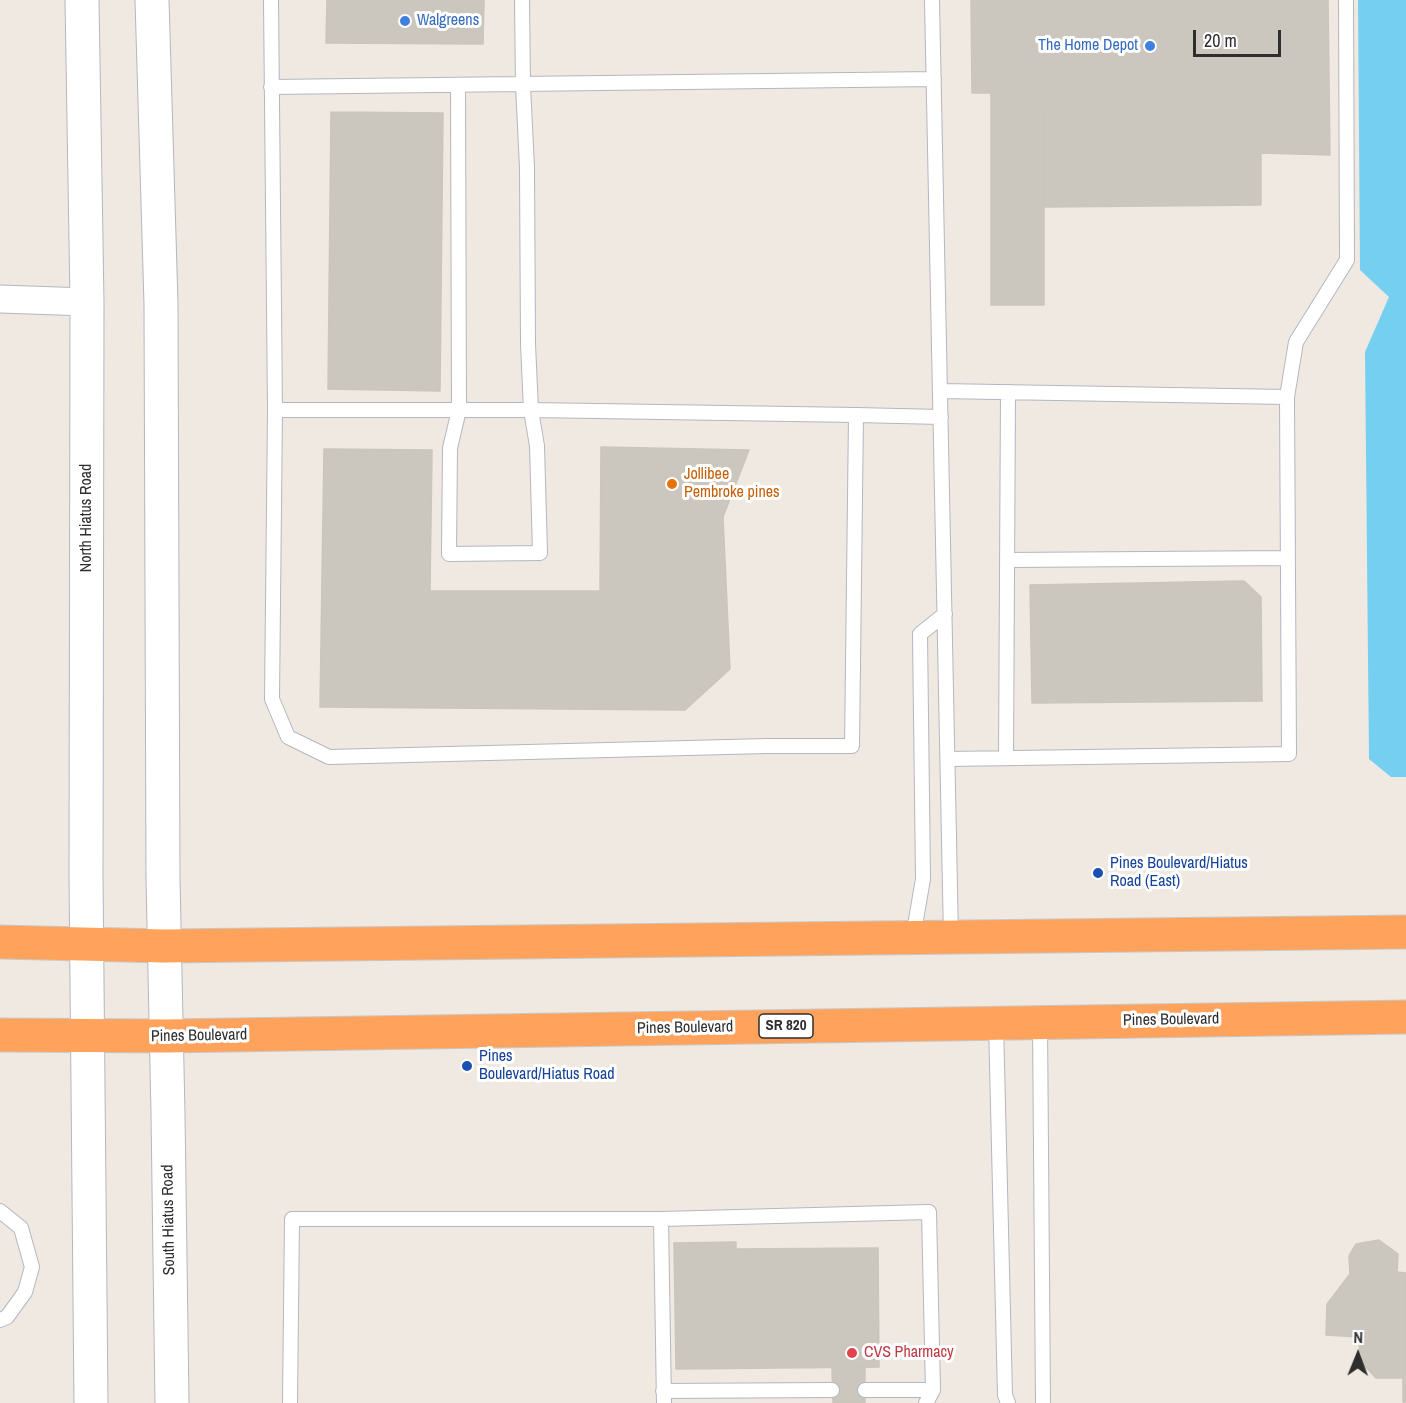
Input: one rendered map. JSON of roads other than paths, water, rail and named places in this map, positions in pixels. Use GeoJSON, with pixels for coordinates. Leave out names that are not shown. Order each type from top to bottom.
{"type":"FeatureCollection","features":[{"type":"Feature","properties":{"kind":"highway"},"geometry":{"type":"LineString","coordinates":[[0,942],[164,946],[1406,932]]}},
{"type":"Feature","properties":{"kind":"highway","name":"Pines Boulevard"},"geometry":{"type":"LineString","coordinates":[[0,1035],[166,1036],[1406,1017]]}},
{"type":"Feature","properties":{"kind":"main road","name":"North Hiatus Road"},"geometry":{"type":"LineString","coordinates":[[82,0],[87,302],[86,1037]]}},
{"type":"Feature","properties":{"kind":"main road"},"geometry":{"type":"LineString","coordinates":[[152,0],[161,304],[166,1036]]}},
{"type":"Feature","properties":{"kind":"main road","name":"South Hiatus Road"},"geometry":{"type":"LineString","coordinates":[[166,1036],[172,1403]]}},
{"type":"Feature","properties":{"kind":"main road"},"geometry":{"type":"LineString","coordinates":[[86,1037],[91,1403]]}},
{"type":"Feature","properties":{"kind":"street"},"geometry":{"type":"LineString","coordinates":[[0,299],[87,302]]}},
{"type":"Feature","properties":{"kind":"lane"},"geometry":{"type":"LineString","coordinates":[[271,0],[275,410],[272,699],[288,737],[329,757],[852,746],[856,415]]}},
{"type":"Feature","properties":{"kind":"lane"},"geometry":{"type":"LineString","coordinates":[[458,86],[459,410],[450,448],[449,554],[540,553],[537,446],[531,411],[528,344],[527,168],[522,0]]}},
{"type":"Feature","properties":{"kind":"lane"},"geometry":{"type":"LineString","coordinates":[[933,0],[951,937]]}},
{"type":"Feature","properties":{"kind":"lane"},"geometry":{"type":"LineString","coordinates":[[948,759],[1289,754],[1287,397],[1296,342],[1347,260],[1346,0]]}},
{"type":"Feature","properties":{"kind":"lane"},"geometry":{"type":"LineString","coordinates":[[271,87],[934,79]]}},
{"type":"Feature","properties":{"kind":"lane"},"geometry":{"type":"LineString","coordinates":[[941,391],[1287,397]]}},
{"type":"Feature","properties":{"kind":"lane"},"geometry":{"type":"LineString","coordinates":[[1006,758],[1008,392]]}},
{"type":"Feature","properties":{"kind":"lane"},"geometry":{"type":"LineString","coordinates":[[275,410],[459,410],[941,417]]}},
{"type":"Feature","properties":{"kind":"lane"},"geometry":{"type":"LineString","coordinates":[[1007,560],[1288,558]]}},
{"type":"Feature","properties":{"kind":"lane"},"geometry":{"type":"LineString","coordinates":[[913,937],[923,879],[920,634],[945,614]]}},
{"type":"Feature","properties":{"kind":"lane"},"geometry":{"type":"LineString","coordinates":[[1040,1022],[1043,1403]]}},
{"type":"Feature","properties":{"kind":"lane"},"geometry":{"type":"LineString","coordinates":[[996,1023],[1005,1395],[1008,1403]]}},
{"type":"Feature","properties":{"kind":"lane"},"geometry":{"type":"LineString","coordinates":[[0,1210],[21,1228],[32,1267],[25,1293],[7,1317],[0,1320]]}},
{"type":"Feature","properties":{"kind":"lane"},"geometry":{"type":"LineString","coordinates":[[290,1403],[292,1219],[661,1219],[929,1212],[933,1390],[926,1403]]}},
{"type":"Feature","properties":{"kind":"lane"},"geometry":{"type":"LineString","coordinates":[[661,1219],[664,1397],[832,1390]]}},
{"type":"Feature","properties":{"kind":"lane"},"geometry":{"type":"LineString","coordinates":[[865,1390],[933,1390]]}},
{"type":"Feature","properties":{"kind":"water"},"geometry":{"type":"Polygon","coordinates":[[[1358,0],[1406,0],[1406,777],[1391,777],[1369,759],[1365,352],[1389,297],[1360,270],[1358,0]]]}},
{"type":"Feature","properties":{"kind":"place","name":"Walgreens"},"geometry":{"type":"Point","coordinates":[405,21]}},
{"type":"Feature","properties":{"kind":"place","name":"The Home Depot"},"geometry":{"type":"Point","coordinates":[1150,46]}},
{"type":"Feature","properties":{"kind":"place","name":"Jollibee Pembroke pines"},"geometry":{"type":"Point","coordinates":[672,484]}},
{"type":"Feature","properties":{"kind":"place","name":"Pines Boulevard/Hiatus Road (East)"},"geometry":{"type":"Point","coordinates":[1098,873]}},
{"type":"Feature","properties":{"kind":"place","name":"Pines Boulevard/Hiatus Road"},"geometry":{"type":"Point","coordinates":[467,1066]}},
{"type":"Feature","properties":{"kind":"place","name":"CVS Pharmacy"},"geometry":{"type":"Point","coordinates":[852,1353]}}]}
